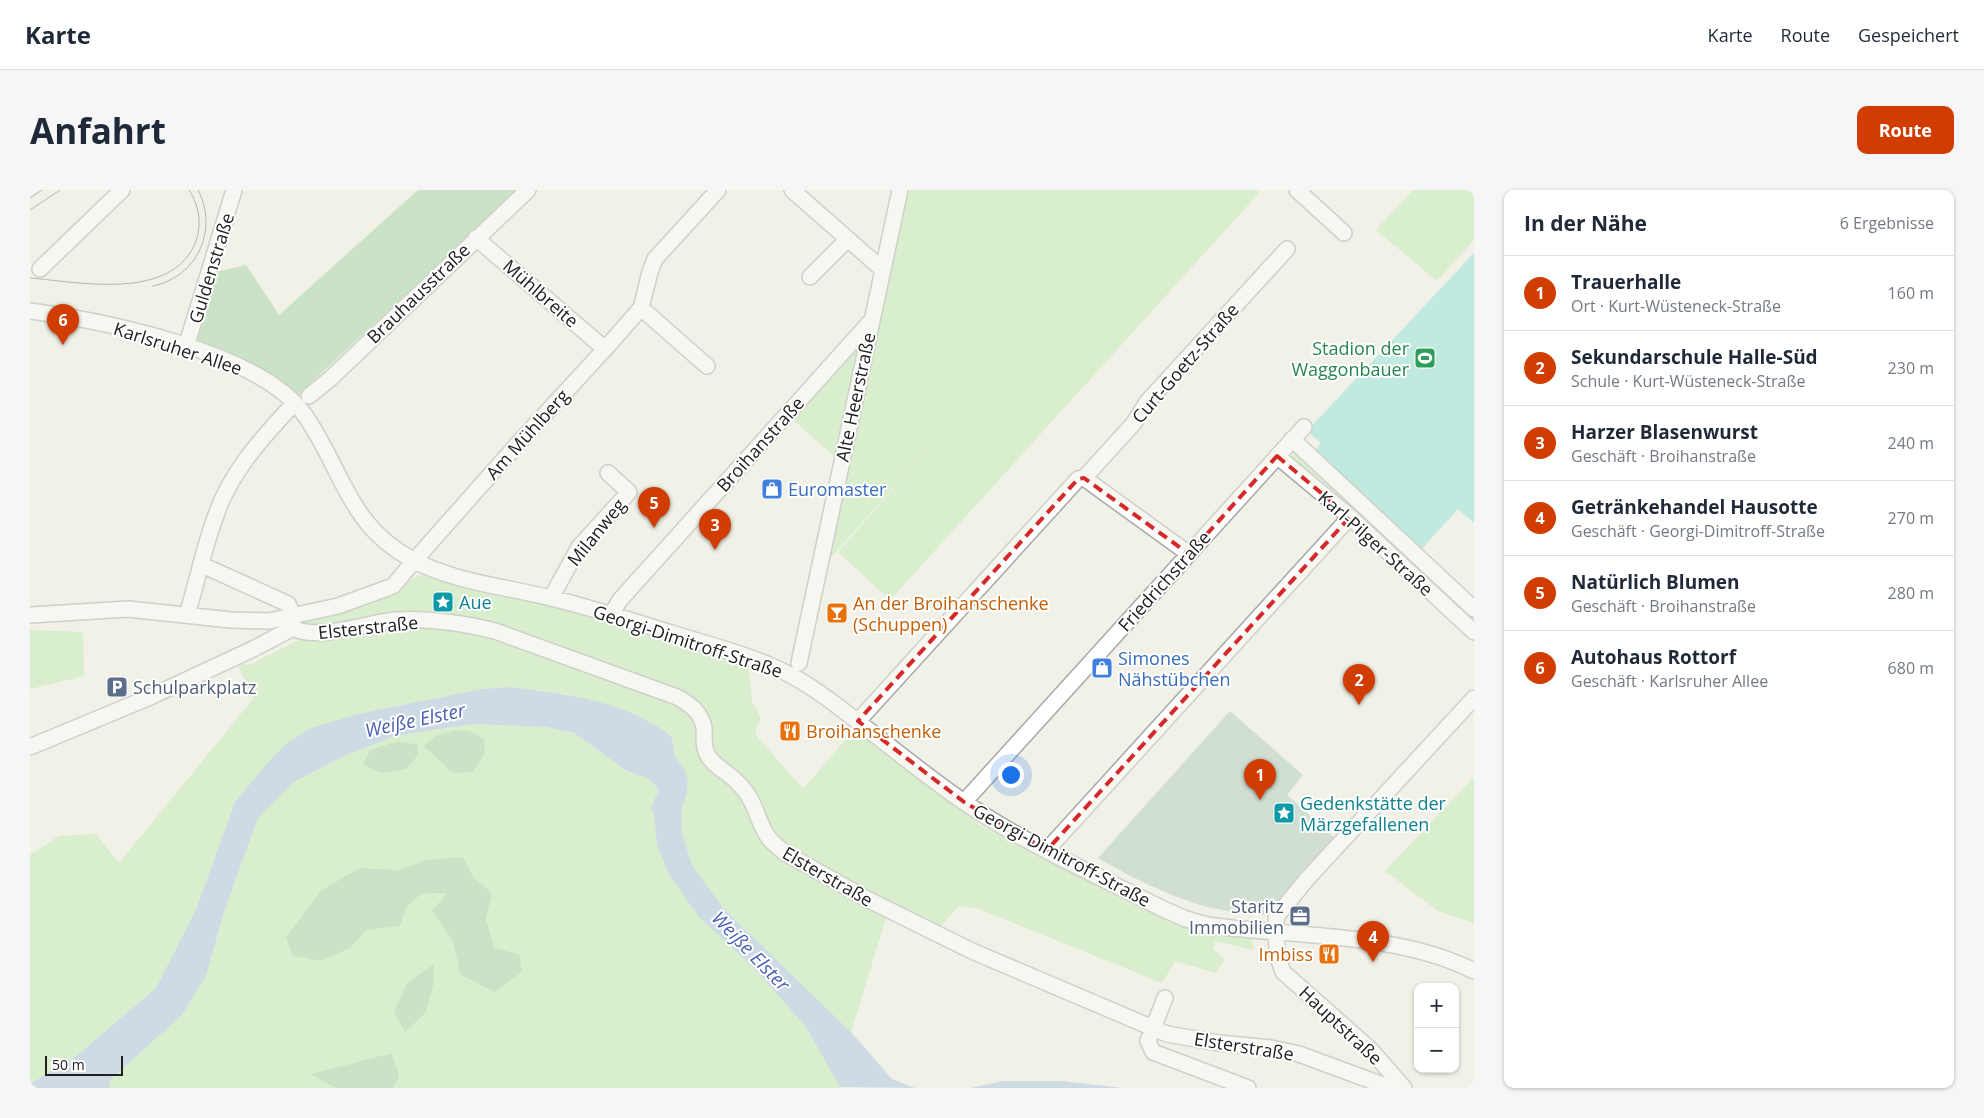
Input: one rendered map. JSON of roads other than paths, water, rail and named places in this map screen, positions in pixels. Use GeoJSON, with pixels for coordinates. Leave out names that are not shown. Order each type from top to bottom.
{"type":"FeatureCollection","features":[{"type":"Feature","properties":{"kind":"street"},"geometry":{"type":"LineString","coordinates":[[40,269],[122,190]]}},
{"type":"Feature","properties":{"kind":"street","name":"Guldenstraße"},"geometry":{"type":"LineString","coordinates":[[186,347],[234,190]]}},
{"type":"Feature","properties":{"kind":"street","name":"Brauhausstraße"},"geometry":{"type":"LineString","coordinates":[[308,396],[330,379],[528,190]]}},
{"type":"Feature","properties":{"kind":"street","name":"Am Mühlberg"},"geometry":{"type":"LineString","coordinates":[[414,561],[640,308],[655,259],[718,190]]}},
{"type":"Feature","properties":{"kind":"street"},"geometry":{"type":"LineString","coordinates":[[792,190],[883,270]]}},
{"type":"Feature","properties":{"kind":"street","name":"Alte Heerstraße"},"geometry":{"type":"LineString","coordinates":[[799,663],[900,190]]}},
{"type":"Feature","properties":{"kind":"street"},"geometry":{"type":"LineString","coordinates":[[1297,190],[1344,233]]}},
{"type":"Feature","properties":{"kind":"street","name":"Mühlbreite"},"geometry":{"type":"LineString","coordinates":[[476,238],[605,349]]}},
{"type":"Feature","properties":{"kind":"street"},"geometry":{"type":"LineString","coordinates":[[810,277],[847,240]]}},
{"type":"Feature","properties":{"kind":"street","name":"Curt-Goetz-Straße"},"geometry":{"type":"LineString","coordinates":[[858,721],[1078,479],[1084,478],[1134,423],[1147,402],[1287,249]]}},
{"type":"Feature","properties":{"kind":"street"},"geometry":{"type":"LineString","coordinates":[[640,308],[707,366]]}},
{"type":"Feature","properties":{"kind":"street","name":"Karlsruher Allee"},"geometry":{"type":"LineString","coordinates":[[30,311],[99,323],[186,347],[224,360],[258,376],[285,393],[297,404],[316,432],[362,517],[394,549],[414,561]]}},
{"type":"Feature","properties":{"kind":"street","name":"Broihanstraße"},"geometry":{"type":"LineString","coordinates":[[611,615],[626,593],[872,320]]}},
{"type":"Feature","properties":{"kind":"street"},"geometry":{"type":"LineString","coordinates":[[187,614],[216,515],[226,492],[256,445],[290,408]]}},
{"type":"Feature","properties":{"kind":"street","name":"Friedrichstraße"},"geometry":{"type":"LineString","coordinates":[[964,802],[1304,428]]}},
{"type":"Feature","properties":{"kind":"street","name":"Karl-Pilger-Straße"},"geometry":{"type":"LineString","coordinates":[[1292,439],[1474,609]]}},
{"type":"Feature","properties":{"kind":"street","name":"Karl-Pilger-Straße"},"geometry":{"type":"LineString","coordinates":[[1277,456],[1350,518],[1474,632]]}},
{"type":"Feature","properties":{"kind":"street","name":"Milanweg"},"geometry":{"type":"LineString","coordinates":[[551,598],[579,547],[629,492],[608,473]]}},
{"type":"Feature","properties":{"kind":"street"},"geometry":{"type":"LineString","coordinates":[[1084,478],[1189,554]]}},
{"type":"Feature","properties":{"kind":"street"},"geometry":{"type":"LineString","coordinates":[[1047,850],[1350,518]]}},
{"type":"Feature","properties":{"kind":"street"},"geometry":{"type":"LineString","coordinates":[[30,748],[150,698],[253,649],[293,622],[393,586],[414,561]]}},
{"type":"Feature","properties":{"kind":"street","name":"Georgi-Dimitroff-Straße"},"geometry":{"type":"LineString","coordinates":[[414,561],[462,578],[551,598],[611,615],[768,664],[808,684],[964,802],[995,822],[1186,919],[1227,928],[1352,940],[1398,947],[1442,959],[1474,971]]}},
{"type":"Feature","properties":{"kind":"street"},"geometry":{"type":"LineString","coordinates":[[202,565],[288,604],[292,610],[293,622]]}},
{"type":"Feature","properties":{"kind":"street"},"geometry":{"type":"LineString","coordinates":[[30,615],[128,609],[231,620],[293,622]]}},
{"type":"Feature","properties":{"kind":"street","name":"Elsterstraße"},"geometry":{"type":"LineString","coordinates":[[293,622],[300,632],[314,633],[330,633],[364,624],[396,620],[434,620],[466,624],[503,633],[677,697],[692,706],[700,716],[704,729],[702,738],[707,755],[722,771],[738,783],[754,802],[764,831],[774,844],[785,853],[868,900],[972,951],[1167,1034],[1271,1048],[1299,1054],[1391,1088]]}},
{"type":"Feature","properties":{"kind":"street"},"geometry":{"type":"LineString","coordinates":[[1275,932],[1276,918],[1307,879],[1474,698]]}},
{"type":"Feature","properties":{"kind":"street","name":"Hauptstraße"},"geometry":{"type":"LineString","coordinates":[[1275,932],[1277,954],[1283,972],[1370,1049],[1404,1088]]}},
{"type":"Feature","properties":{"kind":"street"},"geometry":{"type":"LineString","coordinates":[[1164,998],[1148,1041],[1153,1052],[1248,1088]]}},
{"type":"Feature","properties":{"kind":"water","name":"Weiße Elster"},"geometry":{"type":"Polygon","coordinates":[[[511,687],[575,696],[616,707],[655,725],[672,737],[675,757],[684,768],[688,780],[687,792],[681,811],[682,833],[692,865],[724,909],[851,1032],[892,1079],[915,1088],[840,1087],[806,1027],[753,967],[700,918],[669,875],[657,845],[654,816],[651,807],[659,789],[647,778],[627,771],[574,733],[545,727],[472,724],[395,736],[344,756],[294,782],[258,818],[224,912],[206,976],[182,1015],[109,1081],[110,1088],[30,1088],[30,1084],[75,1057],[156,988],[196,909],[235,802],[269,761],[286,744],[311,728],[362,713],[481,689],[511,687]]]}},
{"type":"Feature","properties":{"kind":"water"},"geometry":{"type":"Polygon","coordinates":[[[1003,1081],[1062,1081],[1123,1088],[971,1088],[1003,1081]]]}},
{"type":"Feature","properties":{"kind":"tram line"},"geometry":{"type":"LineString","coordinates":[[30,198],[42,190]]}},
{"type":"Feature","properties":{"kind":"tram line"},"geometry":{"type":"LineString","coordinates":[[30,210],[60,190]]}},
{"type":"Feature","properties":{"kind":"tram line"},"geometry":{"type":"LineString","coordinates":[[30,278],[98,284],[123,284],[146,281],[167,273],[184,260],[198,235],[198,215],[195,202],[189,190]]}},
{"type":"Feature","properties":{"kind":"tram line"},"geometry":{"type":"LineString","coordinates":[[153,286],[168,281],[182,273],[200,250],[205,236],[206,221],[204,205],[198,190]]}},
{"type":"Feature","properties":{"kind":"place","name":"Autohaus Rottorf"},"geometry":{"type":"Point","coordinates":[63,345]}},
{"type":"Feature","properties":{"kind":"place","name":"Stadion der Waggonbauer"},"geometry":{"type":"Point","coordinates":[1425,358]}},
{"type":"Feature","properties":{"kind":"place","name":"Euromaster"},"geometry":{"type":"Point","coordinates":[772,489]}},
{"type":"Feature","properties":{"kind":"place","name":"Natürlich Blumen"},"geometry":{"type":"Point","coordinates":[654,528]}},
{"type":"Feature","properties":{"kind":"place","name":"Harzer Blasenwurst"},"geometry":{"type":"Point","coordinates":[715,550]}},
{"type":"Feature","properties":{"kind":"place","name":"Aue"},"geometry":{"type":"Point","coordinates":[443,602]}},
{"type":"Feature","properties":{"kind":"place","name":"An der Broihanschenke (Schuppen)"},"geometry":{"type":"Point","coordinates":[837,613]}},
{"type":"Feature","properties":{"kind":"place","name":"Simones Nähstübchen"},"geometry":{"type":"Point","coordinates":[1102,668]}},
{"type":"Feature","properties":{"kind":"place","name":"Schulparkplatz"},"geometry":{"type":"Point","coordinates":[117,687]}},
{"type":"Feature","properties":{"kind":"place","name":"Sekundarschule Halle-Süd"},"geometry":{"type":"Point","coordinates":[1359,705]}},
{"type":"Feature","properties":{"kind":"place","name":"Broihanschenke"},"geometry":{"type":"Point","coordinates":[790,731]}},
{"type":"Feature","properties":{"kind":"place","name":"Trauerhalle"},"geometry":{"type":"Point","coordinates":[1260,800]}},
{"type":"Feature","properties":{"kind":"place","name":"Gedenkstätte der Märzgefallenen"},"geometry":{"type":"Point","coordinates":[1284,813]}},
{"type":"Feature","properties":{"kind":"place","name":"Staritz Immobilien"},"geometry":{"type":"Point","coordinates":[1300,916]}},
{"type":"Feature","properties":{"kind":"place","name":"Imbiss"},"geometry":{"type":"Point","coordinates":[1329,954]}},
{"type":"Feature","properties":{"kind":"place","name":"Getränkehandel Hausotte"},"geometry":{"type":"Point","coordinates":[1373,962]}}]}
